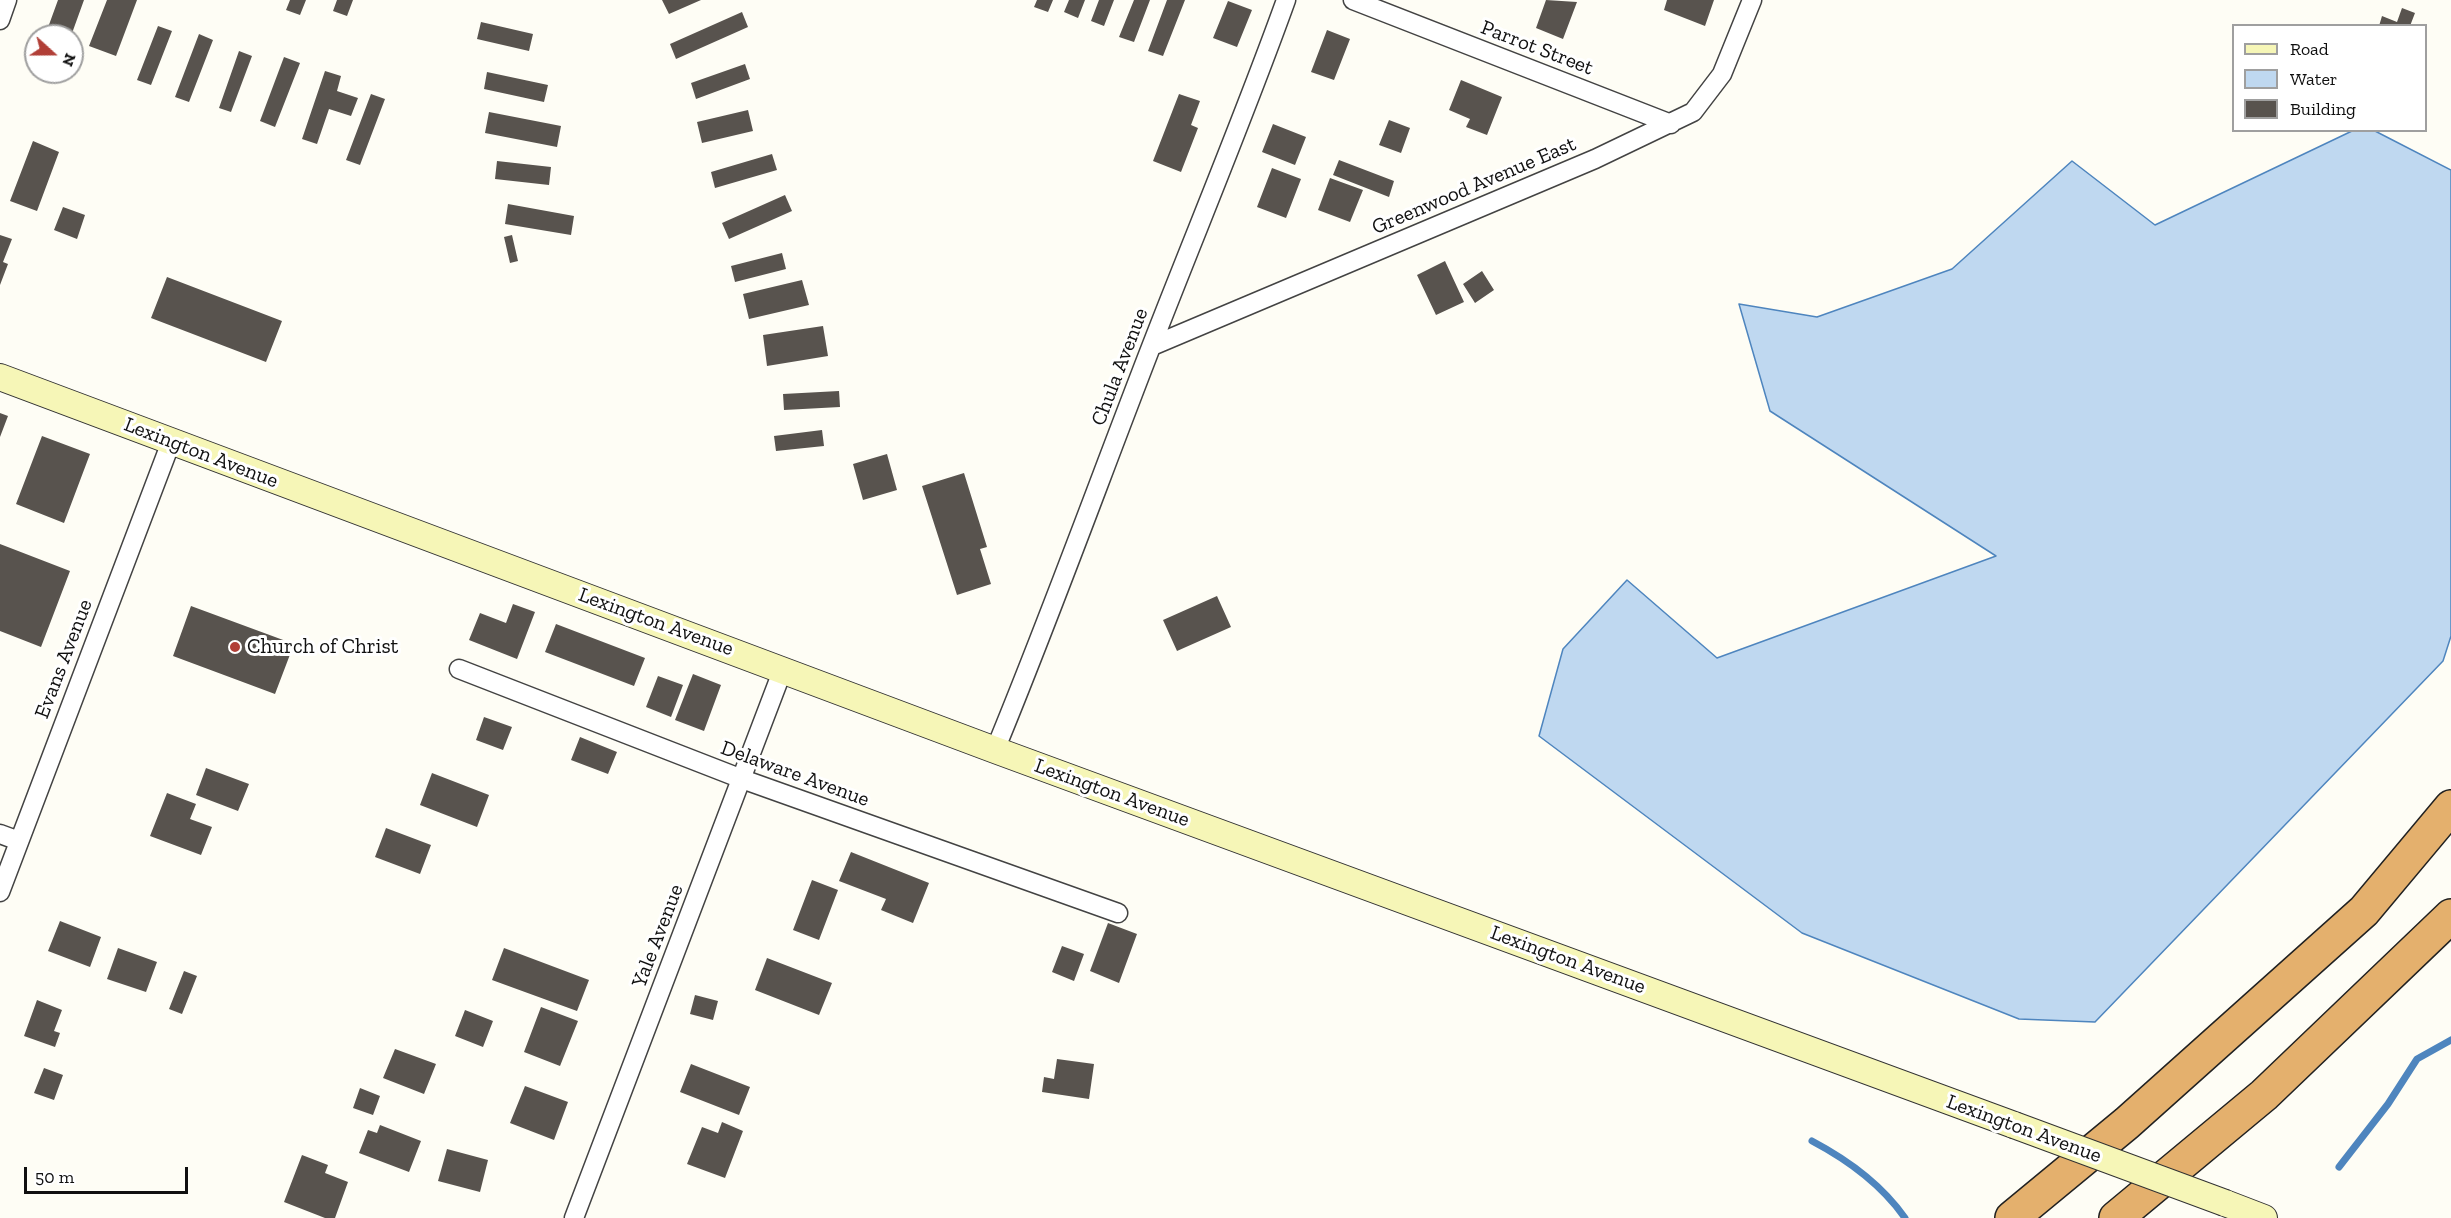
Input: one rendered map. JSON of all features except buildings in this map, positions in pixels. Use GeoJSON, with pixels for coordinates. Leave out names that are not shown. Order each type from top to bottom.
{"type":"FeatureCollection","features":[{"type":"Feature","properties":{"kind":"highway"},"geometry":{"type":"LineString","coordinates":[[2012,1218],[2127,1123],[2364,911],[2451,807]]}},
{"type":"Feature","properties":{"kind":"highway"},"geometry":{"type":"LineString","coordinates":[[2116,1218],[2264,1095],[2451,916]]}},
{"type":"Feature","properties":{"kind":"street"},"geometry":{"type":"LineString","coordinates":[[0,20],[7,0]]}},
{"type":"Feature","properties":{"kind":"street","name":"Chula Avenue"},"geometry":{"type":"LineString","coordinates":[[995,750],[1043,634],[1152,346],[1246,112],[1286,0]]}},
{"type":"Feature","properties":{"kind":"street","name":"Parrot Street"},"geometry":{"type":"LineString","coordinates":[[1353,0],[1671,124]]}},
{"type":"Feature","properties":{"kind":"street","name":"Greenwood Avenue East"},"geometry":{"type":"LineString","coordinates":[[1152,346],[1595,159],[1693,112],[1722,74],[1752,0]]}},
{"type":"Feature","properties":{"kind":"street","name":"Lexington Avenue"},"geometry":{"type":"LineString","coordinates":[[0,377],[995,750],[2264,1218]]}},
{"type":"Feature","properties":{"kind":"street","name":"Evans Avenue"},"geometry":{"type":"LineString","coordinates":[[0,892],[171,442]]}},
{"type":"Feature","properties":{"kind":"street","name":"Delaware Avenue"},"geometry":{"type":"LineString","coordinates":[[459,669],[742,779],[1118,913]]}},
{"type":"Feature","properties":{"kind":"street","name":"Yale Avenue"},"geometry":{"type":"LineString","coordinates":[[574,1218],[783,669]]}},
{"type":"Feature","properties":{"kind":"street"},"geometry":{"type":"LineString","coordinates":[[0,834],[19,841]]}},
{"type":"Feature","properties":{"kind":"water"},"geometry":{"type":"Polygon","coordinates":[[[2350,132],[2377,132],[2451,170],[2451,636],[2443,661],[2095,1022],[2019,1019],[1802,933],[1539,736],[1563,649],[1627,580],[1717,658],[1996,556],[1770,411],[1739,304],[1817,317],[1952,269],[2072,161],[2155,225],[2350,132]]]}},
{"type":"Feature","properties":{"kind":"waterway"},"geometry":{"type":"LineString","coordinates":[[2339,1167],[2388,1104],[2417,1059],[2451,1040]]}},
{"type":"Feature","properties":{"kind":"waterway"},"geometry":{"type":"LineString","coordinates":[[1812,1141],[1863,1174],[1886,1195],[1905,1218]]}},
{"type":"Feature","properties":{"kind":"place","name":"Church of Christ"},"geometry":{"type":"Point","coordinates":[235,647]}}]}
